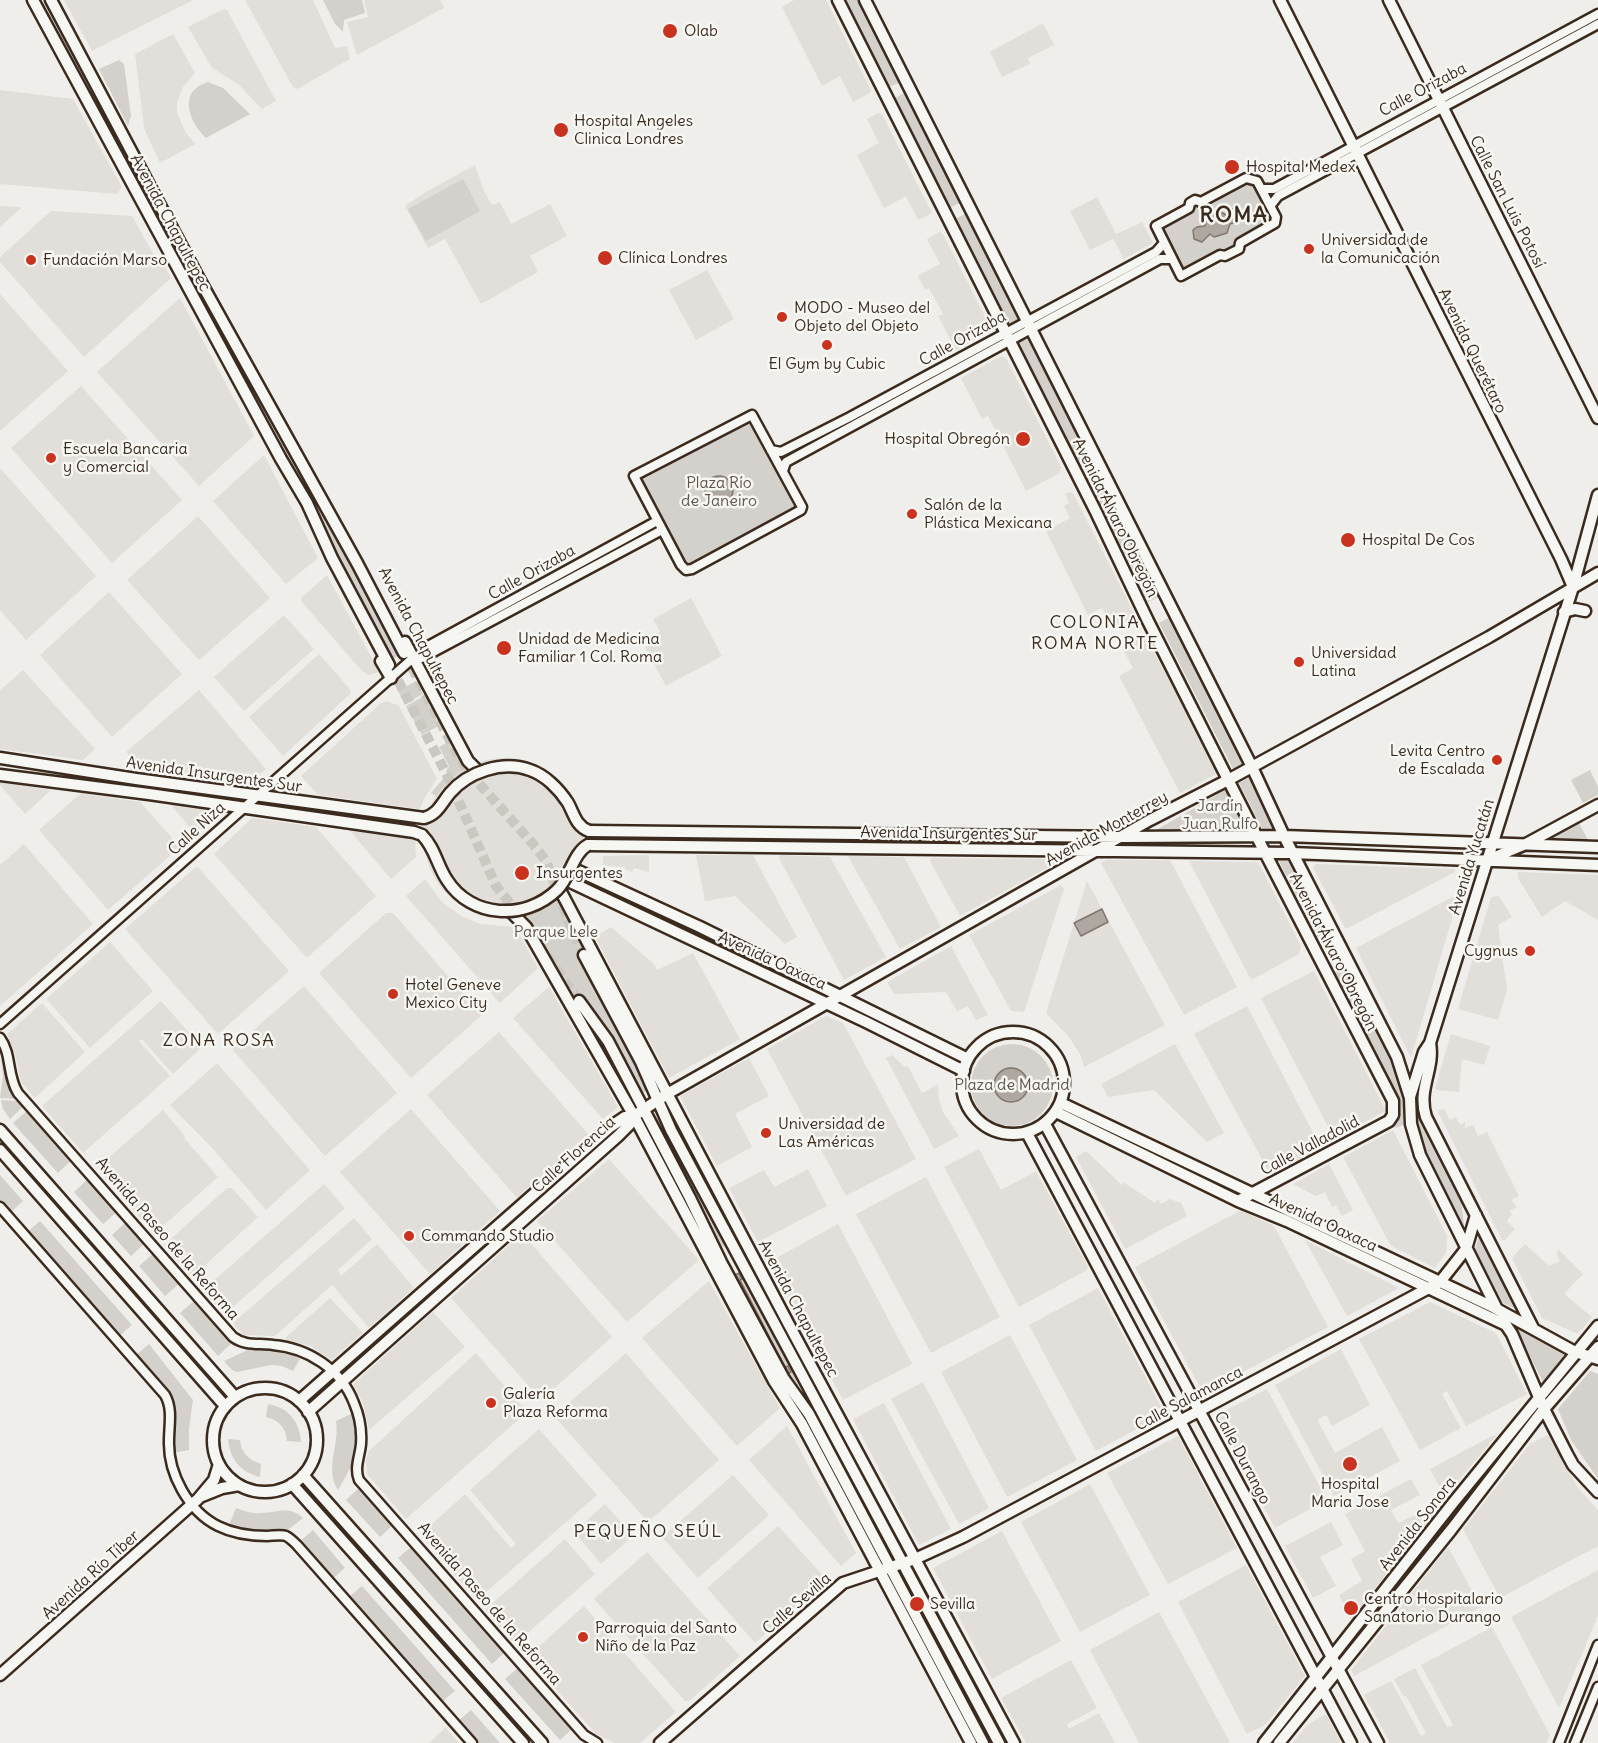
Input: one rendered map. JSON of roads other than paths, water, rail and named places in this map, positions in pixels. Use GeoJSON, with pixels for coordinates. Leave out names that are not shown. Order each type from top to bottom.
{"type":"FeatureCollection","features":[{"type":"Feature","properties":{"kind":"main road","name":"Avenida Chapultepec"},"geometry":{"type":"LineString","coordinates":[[33,0],[307,503],[332,558],[389,664]]}},
{"type":"Feature","properties":{"kind":"main road","name":"Avenida Chapultepec"},"geometry":{"type":"LineString","coordinates":[[51,0],[293,451],[357,563],[417,656],[468,761],[479,772]]}},
{"type":"Feature","properties":{"kind":"main road","name":"Avenida Álvaro Obregón"},"geometry":{"type":"LineString","coordinates":[[838,0],[1228,780],[1393,1101],[1393,1115]]}},
{"type":"Feature","properties":{"kind":"main road","name":"Avenida Álvaro Obregón"},"geometry":{"type":"LineString","coordinates":[[865,0],[1252,767],[1292,853],[1397,1057],[1410,1098],[1410,1116],[1416,1144],[1497,1309]]}},
{"type":"Feature","properties":{"kind":"main road","name":"Avenida Querétaro"},"geometry":{"type":"LineString","coordinates":[[1280,0],[1573,587]]}},
{"type":"Feature","properties":{"kind":"main road","name":"Calle San Luis Potosí"},"geometry":{"type":"LineString","coordinates":[[1389,0],[1598,418]]}},
{"type":"Feature","properties":{"kind":"main road","name":"Avenida Chapultepec"},"geometry":{"type":"LineString","coordinates":[[281,459],[326,562],[391,678]]}},
{"type":"Feature","properties":{"kind":"main road"},"geometry":{"type":"LineString","coordinates":[[1573,587],[1598,495]]}},
{"type":"Feature","properties":{"kind":"main road"},"geometry":{"type":"LineString","coordinates":[[1580,561],[1586,568],[1598,573]]}},
{"type":"Feature","properties":{"kind":"main road","name":"Avenida Monterrey"},"geometry":{"type":"LineString","coordinates":[[634,1116],[663,1097],[1122,837],[1489,637],[1598,573]]}},
{"type":"Feature","properties":{"kind":"main road","name":"Avenida Yucatán"},"geometry":{"type":"LineString","coordinates":[[1410,1098],[1424,1052],[1430,1043],[1573,587]]}},
{"type":"Feature","properties":{"kind":"main road"},"geometry":{"type":"LineString","coordinates":[[1564,612],[1575,609],[1585,610]]}},
{"type":"Feature","properties":{"kind":"main road","name":"Avenida Insurgentes Sur"},"geometry":{"type":"LineString","coordinates":[[0,758],[424,818],[439,810],[448,795],[461,783],[479,772],[502,767],[516,767],[538,773],[559,791],[578,825],[589,831],[1122,837],[1284,836],[1598,847]]}},
{"type":"Feature","properties":{"kind":"main road","name":"Avenida Insurgentes Sur"},"geometry":{"type":"LineString","coordinates":[[0,775],[414,832],[422,836],[432,847],[448,882],[457,893],[491,910],[516,915]]}},
{"type":"Feature","properties":{"kind":"main road"},"geometry":{"type":"LineString","coordinates":[[1487,861],[1526,844],[1598,806]]}},
{"type":"Feature","properties":{"kind":"main road","name":"Avenida Insurgentes Sur"},"geometry":{"type":"LineString","coordinates":[[575,869],[579,852],[588,845],[1292,853],[1598,865]]}},
{"type":"Feature","properties":{"kind":"main road"},"geometry":{"type":"LineString","coordinates":[[575,869],[565,887],[516,915],[526,927],[634,1116],[749,1324],[808,1414],[884,1569],[902,1613],[971,1743]]}},
{"type":"Feature","properties":{"kind":"main road","name":"Avenida Oaxaca"},"geometry":{"type":"LineString","coordinates":[[575,869],[968,1059]]}},
{"type":"Feature","properties":{"kind":"main road","name":"Avenida Chapultepec"},"geometry":{"type":"LineString","coordinates":[[565,887],[663,1097],[671,1130],[999,1743]]}},
{"type":"Feature","properties":{"kind":"main road","name":"Avenida Oaxaca"},"geometry":{"type":"LineString","coordinates":[[565,887],[827,1004],[964,1071]]}},
{"type":"Feature","properties":{"kind":"main road","name":"Avenida Chapultepec"},"geometry":{"type":"LineString","coordinates":[[584,956],[1014,1743]]}},
{"type":"Feature","properties":{"kind":"main road"},"geometry":{"type":"LineString","coordinates":[[579,1000],[608,1041],[644,1109],[690,1198],[749,1324]]}},
{"type":"Feature","properties":{"kind":"main road"},"geometry":{"type":"LineString","coordinates":[[1018,1032],[1035,1036],[1052,1050],[1063,1069],[1064,1090],[1059,1108],[1046,1124],[1019,1135],[1001,1133],[984,1125],[976,1119],[965,1101],[962,1081],[968,1059],[981,1043],[999,1034],[1018,1032]]}},
{"type":"Feature","properties":{"kind":"main road","name":"Avenida Yucatán"},"geometry":{"type":"LineString","coordinates":[[1430,1043],[1432,1054],[1422,1101],[1426,1117],[1476,1215]]}},
{"type":"Feature","properties":{"kind":"main road","name":"Avenida Oaxaca"},"geometry":{"type":"LineString","coordinates":[[1059,1108],[1252,1193],[1497,1309],[1575,1352],[1594,1358]]}},
{"type":"Feature","properties":{"kind":"main road","name":"Avenida Oaxaca"},"geometry":{"type":"LineString","coordinates":[[1059,1108],[1238,1201],[1287,1221],[1506,1325],[1544,1409],[1574,1464],[1598,1492]]}},
{"type":"Feature","properties":{"kind":"main road","name":"Calle Valladolid"},"geometry":{"type":"LineString","coordinates":[[1238,1201],[1389,1121],[1393,1115]]}},
{"type":"Feature","properties":{"kind":"main road","name":"Calle Florencia"},"geometry":{"type":"LineString","coordinates":[[299,1401],[610,1127],[625,1117],[634,1116]]}},
{"type":"Feature","properties":{"kind":"main road","name":"Calle Florencia"},"geometry":{"type":"LineString","coordinates":[[308,1412],[618,1136],[634,1116]]}},
{"type":"Feature","properties":{"kind":"main road","name":"Calle Durango"},"geometry":{"type":"LineString","coordinates":[[1046,1124],[1378,1743]]}},
{"type":"Feature","properties":{"kind":"main road"},"geometry":{"type":"LineString","coordinates":[[0,1130],[235,1397]]}},
{"type":"Feature","properties":{"kind":"main road"},"geometry":{"type":"LineString","coordinates":[[1027,1133],[1351,1743]]}},
{"type":"Feature","properties":{"kind":"main road"},"geometry":{"type":"LineString","coordinates":[[0,1150],[225,1406]]}},
{"type":"Feature","properties":{"kind":"main road"},"geometry":{"type":"LineString","coordinates":[[666,1176],[690,1198]]}},
{"type":"Feature","properties":{"kind":"main road"},"geometry":{"type":"LineString","coordinates":[[1476,1215],[1534,1328]]}},
{"type":"Feature","properties":{"kind":"main road","name":"Calle Salamanca"},"geometry":{"type":"LineString","coordinates":[[884,1569],[915,1559],[963,1537],[1440,1282],[1466,1249],[1476,1215]]}},
{"type":"Feature","properties":{"kind":"main road","name":"Avenida Sonora"},"geometry":{"type":"LineString","coordinates":[[1264,1743],[1479,1470],[1598,1326]]}},
{"type":"Feature","properties":{"kind":"main road","name":"Avenida Sonora"},"geometry":{"type":"LineString","coordinates":[[1279,1743],[1408,1584],[1544,1409],[1594,1358],[1598,1347]]}},
{"type":"Feature","properties":{"kind":"main road"},"geometry":{"type":"LineString","coordinates":[[264,1388],[282,1391],[299,1401],[315,1426],[316,1442],[313,1459],[303,1475],[292,1484],[269,1492],[239,1485],[227,1475],[219,1464],[214,1448],[214,1431],[219,1415],[225,1406],[246,1391],[264,1388]]}},
{"type":"Feature","properties":{"kind":"main road"},"geometry":{"type":"LineString","coordinates":[[1508,1435],[1518,1443]]}},
{"type":"Feature","properties":{"kind":"main road","name":"Avenida Río Tíber"},"geometry":{"type":"LineString","coordinates":[[0,1675],[196,1501],[214,1480],[219,1464]]}},
{"type":"Feature","properties":{"kind":"main road"},"geometry":{"type":"LineString","coordinates":[[1479,1470],[1491,1479]]}},
{"type":"Feature","properties":{"kind":"main road"},"geometry":{"type":"LineString","coordinates":[[303,1475],[542,1743]]}},
{"type":"Feature","properties":{"kind":"main road"},"geometry":{"type":"LineString","coordinates":[[292,1484],[523,1743]]}},
{"type":"Feature","properties":{"kind":"main road","name":"Avenida Río Tíber"},"geometry":{"type":"LineString","coordinates":[[196,1501],[222,1488],[239,1485]]}},
{"type":"Feature","properties":{"kind":"main road"},"geometry":{"type":"LineString","coordinates":[[884,1569],[900,1587],[983,1743]]}},
{"type":"Feature","properties":{"kind":"main road","name":"Calle Sevilla"},"geometry":{"type":"LineString","coordinates":[[660,1743],[843,1583],[884,1569]]}},
{"type":"Feature","properties":{"kind":"main road"},"geometry":{"type":"LineString","coordinates":[[1397,1574],[1408,1584]]}},
{"type":"Feature","properties":{"kind":"main road"},"geometry":{"type":"LineString","coordinates":[[900,1587],[902,1613]]}},
{"type":"Feature","properties":{"kind":"main road"},"geometry":{"type":"LineString","coordinates":[[1285,1716],[1293,1725]]}},
{"type":"Feature","properties":{"kind":"street","name":"Calle Orizaba"},"geometry":{"type":"LineString","coordinates":[[1441,104],[1598,14]]}},
{"type":"Feature","properties":{"kind":"street","name":"Calle Orizaba"},"geometry":{"type":"LineString","coordinates":[[783,471],[786,462],[1156,252],[1164,243],[1156,226],[1189,208],[1190,202],[1195,200],[1201,202],[1246,178],[1274,189],[1355,150],[1598,24]]}},
{"type":"Feature","properties":{"kind":"street","name":"Calle Orizaba"},"geometry":{"type":"LineString","coordinates":[[1270,205],[1278,196],[1355,150]]}},
{"type":"Feature","properties":{"kind":"street"},"geometry":{"type":"LineString","coordinates":[[1164,243],[1181,276],[1220,255],[1225,256],[1239,249],[1240,243],[1273,226],[1276,217],[1260,185]]}},
{"type":"Feature","properties":{"kind":"street","name":"Calle Orizaba"},"geometry":{"type":"LineString","coordinates":[[1029,325],[1160,260],[1172,258]]}},
{"type":"Feature","properties":{"kind":"street","name":"Calle Orizaba"},"geometry":{"type":"LineString","coordinates":[[771,450],[781,452],[1008,337]]}},
{"type":"Feature","properties":{"kind":"street"},"geometry":{"type":"LineString","coordinates":[[748,416],[754,418],[783,471],[802,507],[801,510],[692,569],[686,570],[681,566],[634,479],[636,474],[748,416]]}},
{"type":"Feature","properties":{"kind":"street","name":"Calle Orizaba"},"geometry":{"type":"LineString","coordinates":[[417,656],[430,645],[657,520]]}},
{"type":"Feature","properties":{"kind":"street","name":"Calle Orizaba"},"geometry":{"type":"LineString","coordinates":[[417,656],[662,530]]}},
{"type":"Feature","properties":{"kind":"street","name":"Calle Niza"},"geometry":{"type":"LineString","coordinates":[[0,1024],[417,656]]}},
{"type":"Feature","properties":{"kind":"street","name":"Avenida Paseo de la Reforma"},"geometry":{"type":"LineString","coordinates":[[0,1038],[7,1053],[12,1080],[18,1093],[233,1337],[246,1343],[283,1346],[306,1352],[316,1357],[342,1382],[354,1401],[361,1425],[357,1471],[359,1480],[584,1735],[597,1743]]}},
{"type":"Feature","properties":{"kind":"street"},"geometry":{"type":"LineString","coordinates":[[0,1207],[165,1395],[170,1406],[171,1461],[178,1483],[215,1525],[249,1536],[285,1536],[297,1545],[472,1743]]}},
{"type":"Feature","properties":{"kind":"street"},"geometry":{"type":"LineString","coordinates":[[1559,1743],[1598,1645]]}},
{"type":"Feature","properties":{"kind":"street"},"geometry":{"type":"LineString","coordinates":[[1575,1743],[1598,1687]]}},
{"type":"Feature","properties":{"kind":"tunnel"},"geometry":{"type":"LineString","coordinates":[[405,654],[459,758],[546,861],[584,955]]}},
{"type":"Feature","properties":{"kind":"tunnel"},"geometry":{"type":"LineString","coordinates":[[391,667],[448,777],[496,886],[520,916]]}},
{"type":"Feature","properties":{"kind":"tunnel"},"geometry":{"type":"LineString","coordinates":[[547,956],[579,1001]]}},
{"type":"Feature","properties":{"kind":"place","name":"Olab"},"geometry":{"type":"Point","coordinates":[670,31]}},
{"type":"Feature","properties":{"kind":"place","name":"Hospital Angeles Clinica Londres"},"geometry":{"type":"Point","coordinates":[561,130]}},
{"type":"Feature","properties":{"kind":"place","name":"Hospital Medex"},"geometry":{"type":"Point","coordinates":[1232,167]}},
{"type":"Feature","properties":{"kind":"place","name":"Universidad de la Comunicación"},"geometry":{"type":"Point","coordinates":[1309,249]}},
{"type":"Feature","properties":{"kind":"place","name":"Clínica Londres"},"geometry":{"type":"Point","coordinates":[605,258]}},
{"type":"Feature","properties":{"kind":"place","name":"Fundación Marso"},"geometry":{"type":"Point","coordinates":[31,260]}},
{"type":"Feature","properties":{"kind":"place","name":"MODO - Museo del Objeto del Objeto"},"geometry":{"type":"Point","coordinates":[782,317]}},
{"type":"Feature","properties":{"kind":"place","name":"El Gym by Cubic"},"geometry":{"type":"Point","coordinates":[827,345]}},
{"type":"Feature","properties":{"kind":"place","name":"Hospital Obregón"},"geometry":{"type":"Point","coordinates":[1023,439]}},
{"type":"Feature","properties":{"kind":"place","name":"Escuela Bancaria y Comercial"},"geometry":{"type":"Point","coordinates":[51,458]}},
{"type":"Feature","properties":{"kind":"place","name":"Salón de la Plástica Mexicana"},"geometry":{"type":"Point","coordinates":[912,514]}},
{"type":"Feature","properties":{"kind":"place","name":"Hospital De Cos"},"geometry":{"type":"Point","coordinates":[1348,540]}},
{"type":"Feature","properties":{"kind":"place","name":"Unidad de Medicina Familiar 1 Col. Roma"},"geometry":{"type":"Point","coordinates":[504,648]}},
{"type":"Feature","properties":{"kind":"place","name":"Universidad Latina"},"geometry":{"type":"Point","coordinates":[1299,662]}},
{"type":"Feature","properties":{"kind":"place","name":"Levita Centro de Escalada"},"geometry":{"type":"Point","coordinates":[1497,760]}},
{"type":"Feature","properties":{"kind":"place","name":"Insurgentes"},"geometry":{"type":"Point","coordinates":[522,873]}},
{"type":"Feature","properties":{"kind":"place","name":"Cygnus"},"geometry":{"type":"Point","coordinates":[1530,951]}},
{"type":"Feature","properties":{"kind":"place","name":"Hotel Geneve Mexico City"},"geometry":{"type":"Point","coordinates":[393,994]}},
{"type":"Feature","properties":{"kind":"place","name":"Universidad de Las Américas"},"geometry":{"type":"Point","coordinates":[766,1133]}},
{"type":"Feature","properties":{"kind":"place","name":"Commando Studio"},"geometry":{"type":"Point","coordinates":[409,1236]}},
{"type":"Feature","properties":{"kind":"place","name":"Galería Plaza Reforma"},"geometry":{"type":"Point","coordinates":[491,1403]}},
{"type":"Feature","properties":{"kind":"place","name":"Hospital Maria Jose"},"geometry":{"type":"Point","coordinates":[1350,1464]}},
{"type":"Feature","properties":{"kind":"place","name":"Sevilla"},"geometry":{"type":"Point","coordinates":[917,1604]}},
{"type":"Feature","properties":{"kind":"place","name":"Centro Hospitalario Sanatorio Durango"},"geometry":{"type":"Point","coordinates":[1351,1608]}},
{"type":"Feature","properties":{"kind":"place","name":"Parroquia del Santo Niño de la Paz"},"geometry":{"type":"Point","coordinates":[583,1637]}},
{"type":"Feature","properties":{"kind":"district","name":"ROMA"},"geometry":{"type":"Point","coordinates":[1234,216]}},
{"type":"Feature","properties":{"kind":"district","name":"COLONIA ROMA NORTE"},"geometry":{"type":"Point","coordinates":[1095,633]}},
{"type":"Feature","properties":{"kind":"district","name":"ZONA ROSA"},"geometry":{"type":"Point","coordinates":[219,1041]}},
{"type":"Feature","properties":{"kind":"district","name":"PEQUEÑO SEÚL"},"geometry":{"type":"Point","coordinates":[648,1532]}},
{"type":"Feature","properties":{"kind":"park label","name":"Plaza Río de Janeiro"},"geometry":{"type":"Point","coordinates":[719,492]}},
{"type":"Feature","properties":{"kind":"park label","name":"Jardín Juan Rulfo"},"geometry":{"type":"Point","coordinates":[1220,815]}},
{"type":"Feature","properties":{"kind":"park label","name":"Parque Lele"},"geometry":{"type":"Point","coordinates":[556,932]}},
{"type":"Feature","properties":{"kind":"park label","name":"Plaza de Madrid"},"geometry":{"type":"Point","coordinates":[1012,1085]}}]}
